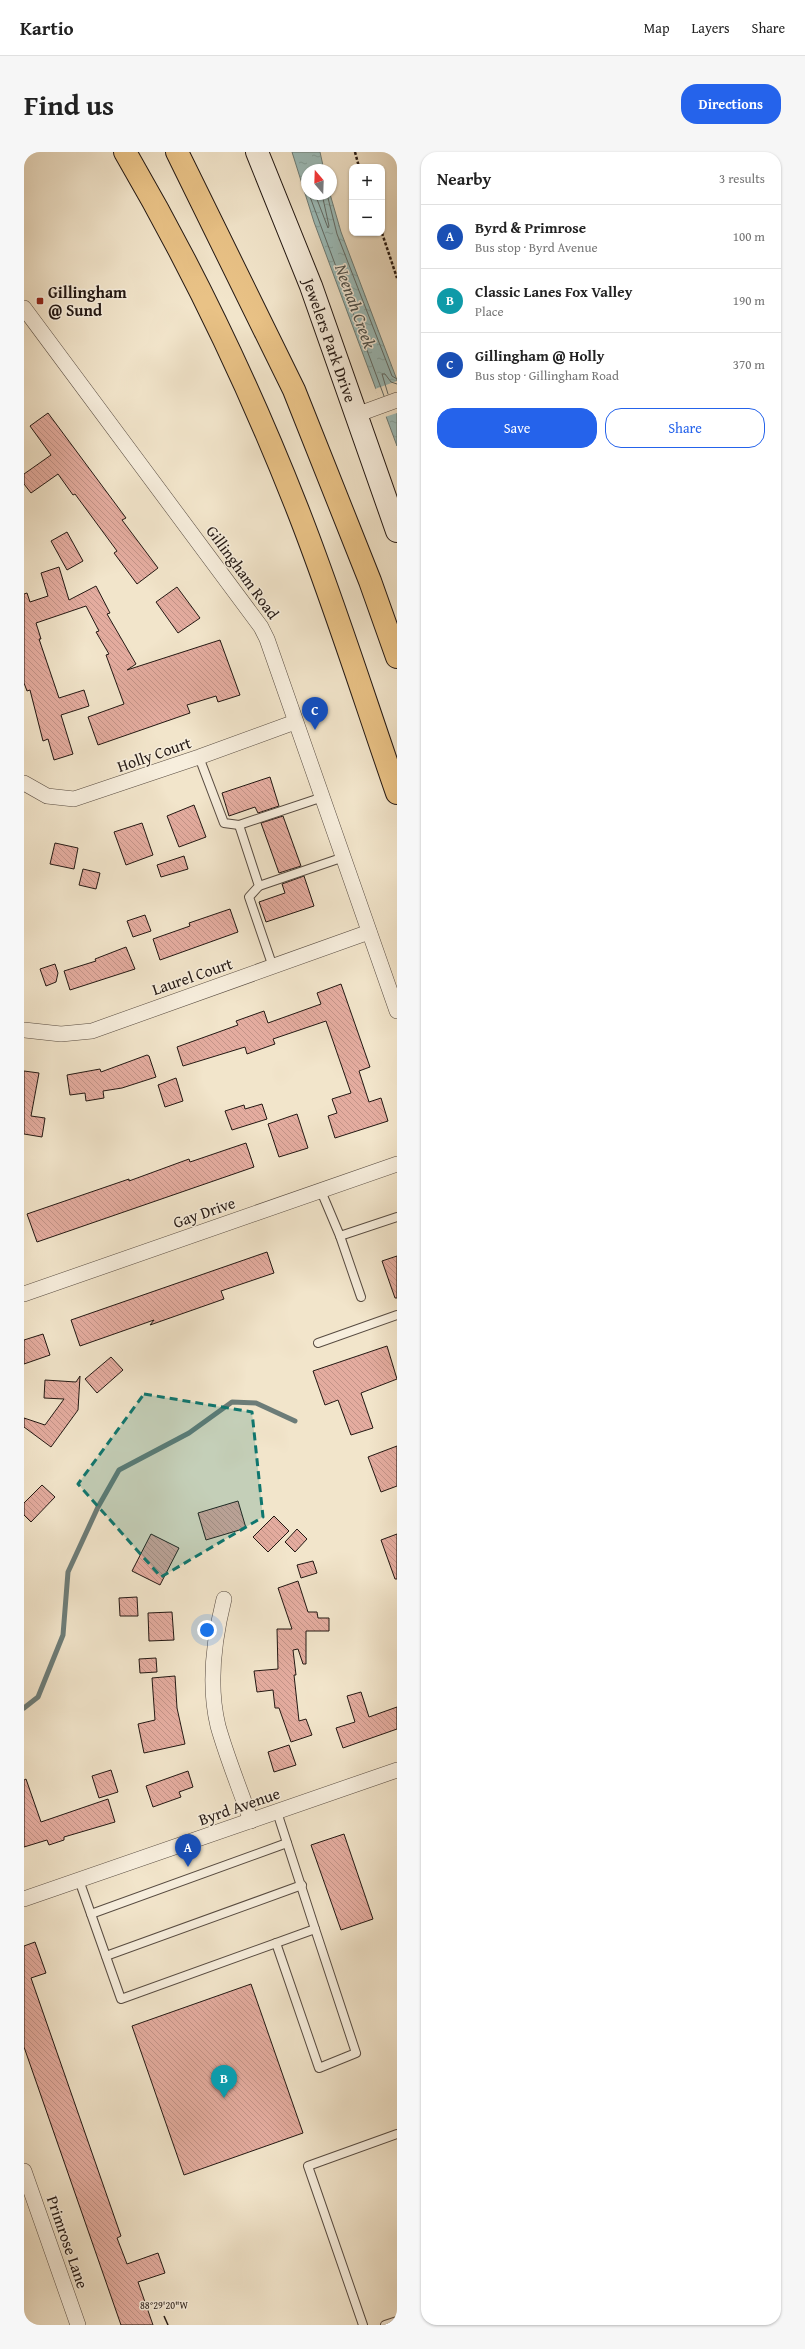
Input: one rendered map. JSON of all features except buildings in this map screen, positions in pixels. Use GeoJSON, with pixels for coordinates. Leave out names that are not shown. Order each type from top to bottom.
{"type":"FeatureCollection","features":[{"type":"Feature","properties":{"kind":"highway"},"geometry":{"type":"LineString","coordinates":[[125,152],[158,210],[256,411],[297,509],[397,793]]}},
{"type":"Feature","properties":{"kind":"highway"},"geometry":{"type":"LineString","coordinates":[[178,152],[294,390],[370,581],[397,657]]}},
{"type":"Feature","properties":{"kind":"street","name":"Jewelers Park Drive"},"geometry":{"type":"LineString","coordinates":[[257,152],[311,286],[365,411],[397,531]]}},
{"type":"Feature","properties":{"kind":"street","name":"Gillingham Road"},"geometry":{"type":"LineString","coordinates":[[24,308],[254,616],[268,639],[295,722],[344,857],[397,1011]]}},
{"type":"Feature","properties":{"kind":"street"},"geometry":{"type":"LineString","coordinates":[[365,411],[397,400]]}},
{"type":"Feature","properties":{"kind":"street","name":"Holly Court"},"geometry":{"type":"LineString","coordinates":[[24,783],[47,796],[74,799],[199,757],[295,722]]}},
{"type":"Feature","properties":{"kind":"street","name":"Laurel Court"},"geometry":{"type":"LineString","coordinates":[[24,1030],[61,1034],[92,1030],[369,932]]}},
{"type":"Feature","properties":{"kind":"street","name":"Gay Drive"},"geometry":{"type":"LineString","coordinates":[[24,1294],[397,1164]]}},
{"type":"Feature","properties":{"kind":"street"},"geometry":{"type":"LineString","coordinates":[[224,1599],[217,1627],[213,1682],[215,1706],[220,1731],[251,1821]]}},
{"type":"Feature","properties":{"kind":"street","name":"Byrd Avenue"},"geometry":{"type":"LineString","coordinates":[[24,1899],[397,1770]]}},
{"type":"Feature","properties":{"kind":"street","name":"Primrose Lane"},"geometry":{"type":"LineString","coordinates":[[24,2171],[78,2325]]}},
{"type":"Feature","properties":{"kind":"lane"},"geometry":{"type":"LineString","coordinates":[[199,757],[224,823],[239,825],[322,797]]}},
{"type":"Feature","properties":{"kind":"lane"},"geometry":{"type":"LineString","coordinates":[[239,825],[259,886]]}},
{"type":"Feature","properties":{"kind":"lane"},"geometry":{"type":"LineString","coordinates":[[273,967],[249,897],[259,886],[344,857]]}},
{"type":"Feature","properties":{"kind":"lane"},"geometry":{"type":"LineString","coordinates":[[321,1191],[340,1236],[361,1297]]}},
{"type":"Feature","properties":{"kind":"lane"},"geometry":{"type":"LineString","coordinates":[[340,1236],[397,1217]]}},
{"type":"Feature","properties":{"kind":"lane"},"geometry":{"type":"LineString","coordinates":[[318,1343],[397,1315]]}},
{"type":"Feature","properties":{"kind":"lane"},"geometry":{"type":"LineString","coordinates":[[276,1943],[319,2068],[356,2054],[277,1812]]}},
{"type":"Feature","properties":{"kind":"lane"},"geometry":{"type":"LineString","coordinates":[[91,1914],[287,1842]]}},
{"type":"Feature","properties":{"kind":"lane"},"geometry":{"type":"LineString","coordinates":[[79,1880],[121,1999],[316,1929]]}},
{"type":"Feature","properties":{"kind":"lane"},"geometry":{"type":"LineString","coordinates":[[106,1956],[302,1885]]}},
{"type":"Feature","properties":{"kind":"lane"},"geometry":{"type":"LineString","coordinates":[[363,2325],[308,2166],[397,2134]]}},
{"type":"Feature","properties":{"kind":"lane"},"geometry":{"type":"LineString","coordinates":[[385,2325],[397,2321]]}},
{"type":"Feature","properties":{"kind":"path"},"geometry":{"type":"LineString","coordinates":[[355,152],[358,164]]}},
{"type":"Feature","properties":{"kind":"path"},"geometry":{"type":"LineString","coordinates":[[383,236],[397,278]]}},
{"type":"Feature","properties":{"kind":"highlighted area"},"geometry":{"type":"Polygon","coordinates":[[[144,1394],[252,1412],[263,1517],[161,1577],[78,1484],[144,1394]]]}},
{"type":"Feature","properties":{"kind":"water"},"geometry":{"type":"Polygon","coordinates":[[[292,152],[320,152],[323,164],[301,164],[301,181],[292,152]]]}},
{"type":"Feature","properties":{"kind":"water","name":"Neenah Creek"},"geometry":{"type":"Polygon","coordinates":[[[307,200],[332,200],[341,232],[397,380],[397,446],[307,200]]]}},
{"type":"Feature","properties":{"kind":"pier"},"geometry":{"type":"Polygon","coordinates":[[[397,381],[397,413],[385,417],[375,389],[397,381]]]}},
{"type":"Feature","properties":{"kind":"waterway"},"geometry":{"type":"LineString","coordinates":[[24,1708],[38,1697],[63,1635],[68,1572],[98,1507],[119,1470],[189,1433],[232,1402],[256,1403],[295,1421]]}},
{"type":"Feature","properties":{"kind":"place","name":"Gillingham @ Sund"},"geometry":{"type":"Point","coordinates":[40,301]}},
{"type":"Feature","properties":{"kind":"place","name":"Gillingham @ Holly"},"geometry":{"type":"Point","coordinates":[315,730]}},
{"type":"Feature","properties":{"kind":"place","name":"Byrd & Primrose"},"geometry":{"type":"Point","coordinates":[188,1867]}},
{"type":"Feature","properties":{"kind":"place","name":"Classic Lanes Fox Valley"},"geometry":{"type":"Point","coordinates":[224,2098]}}]}
